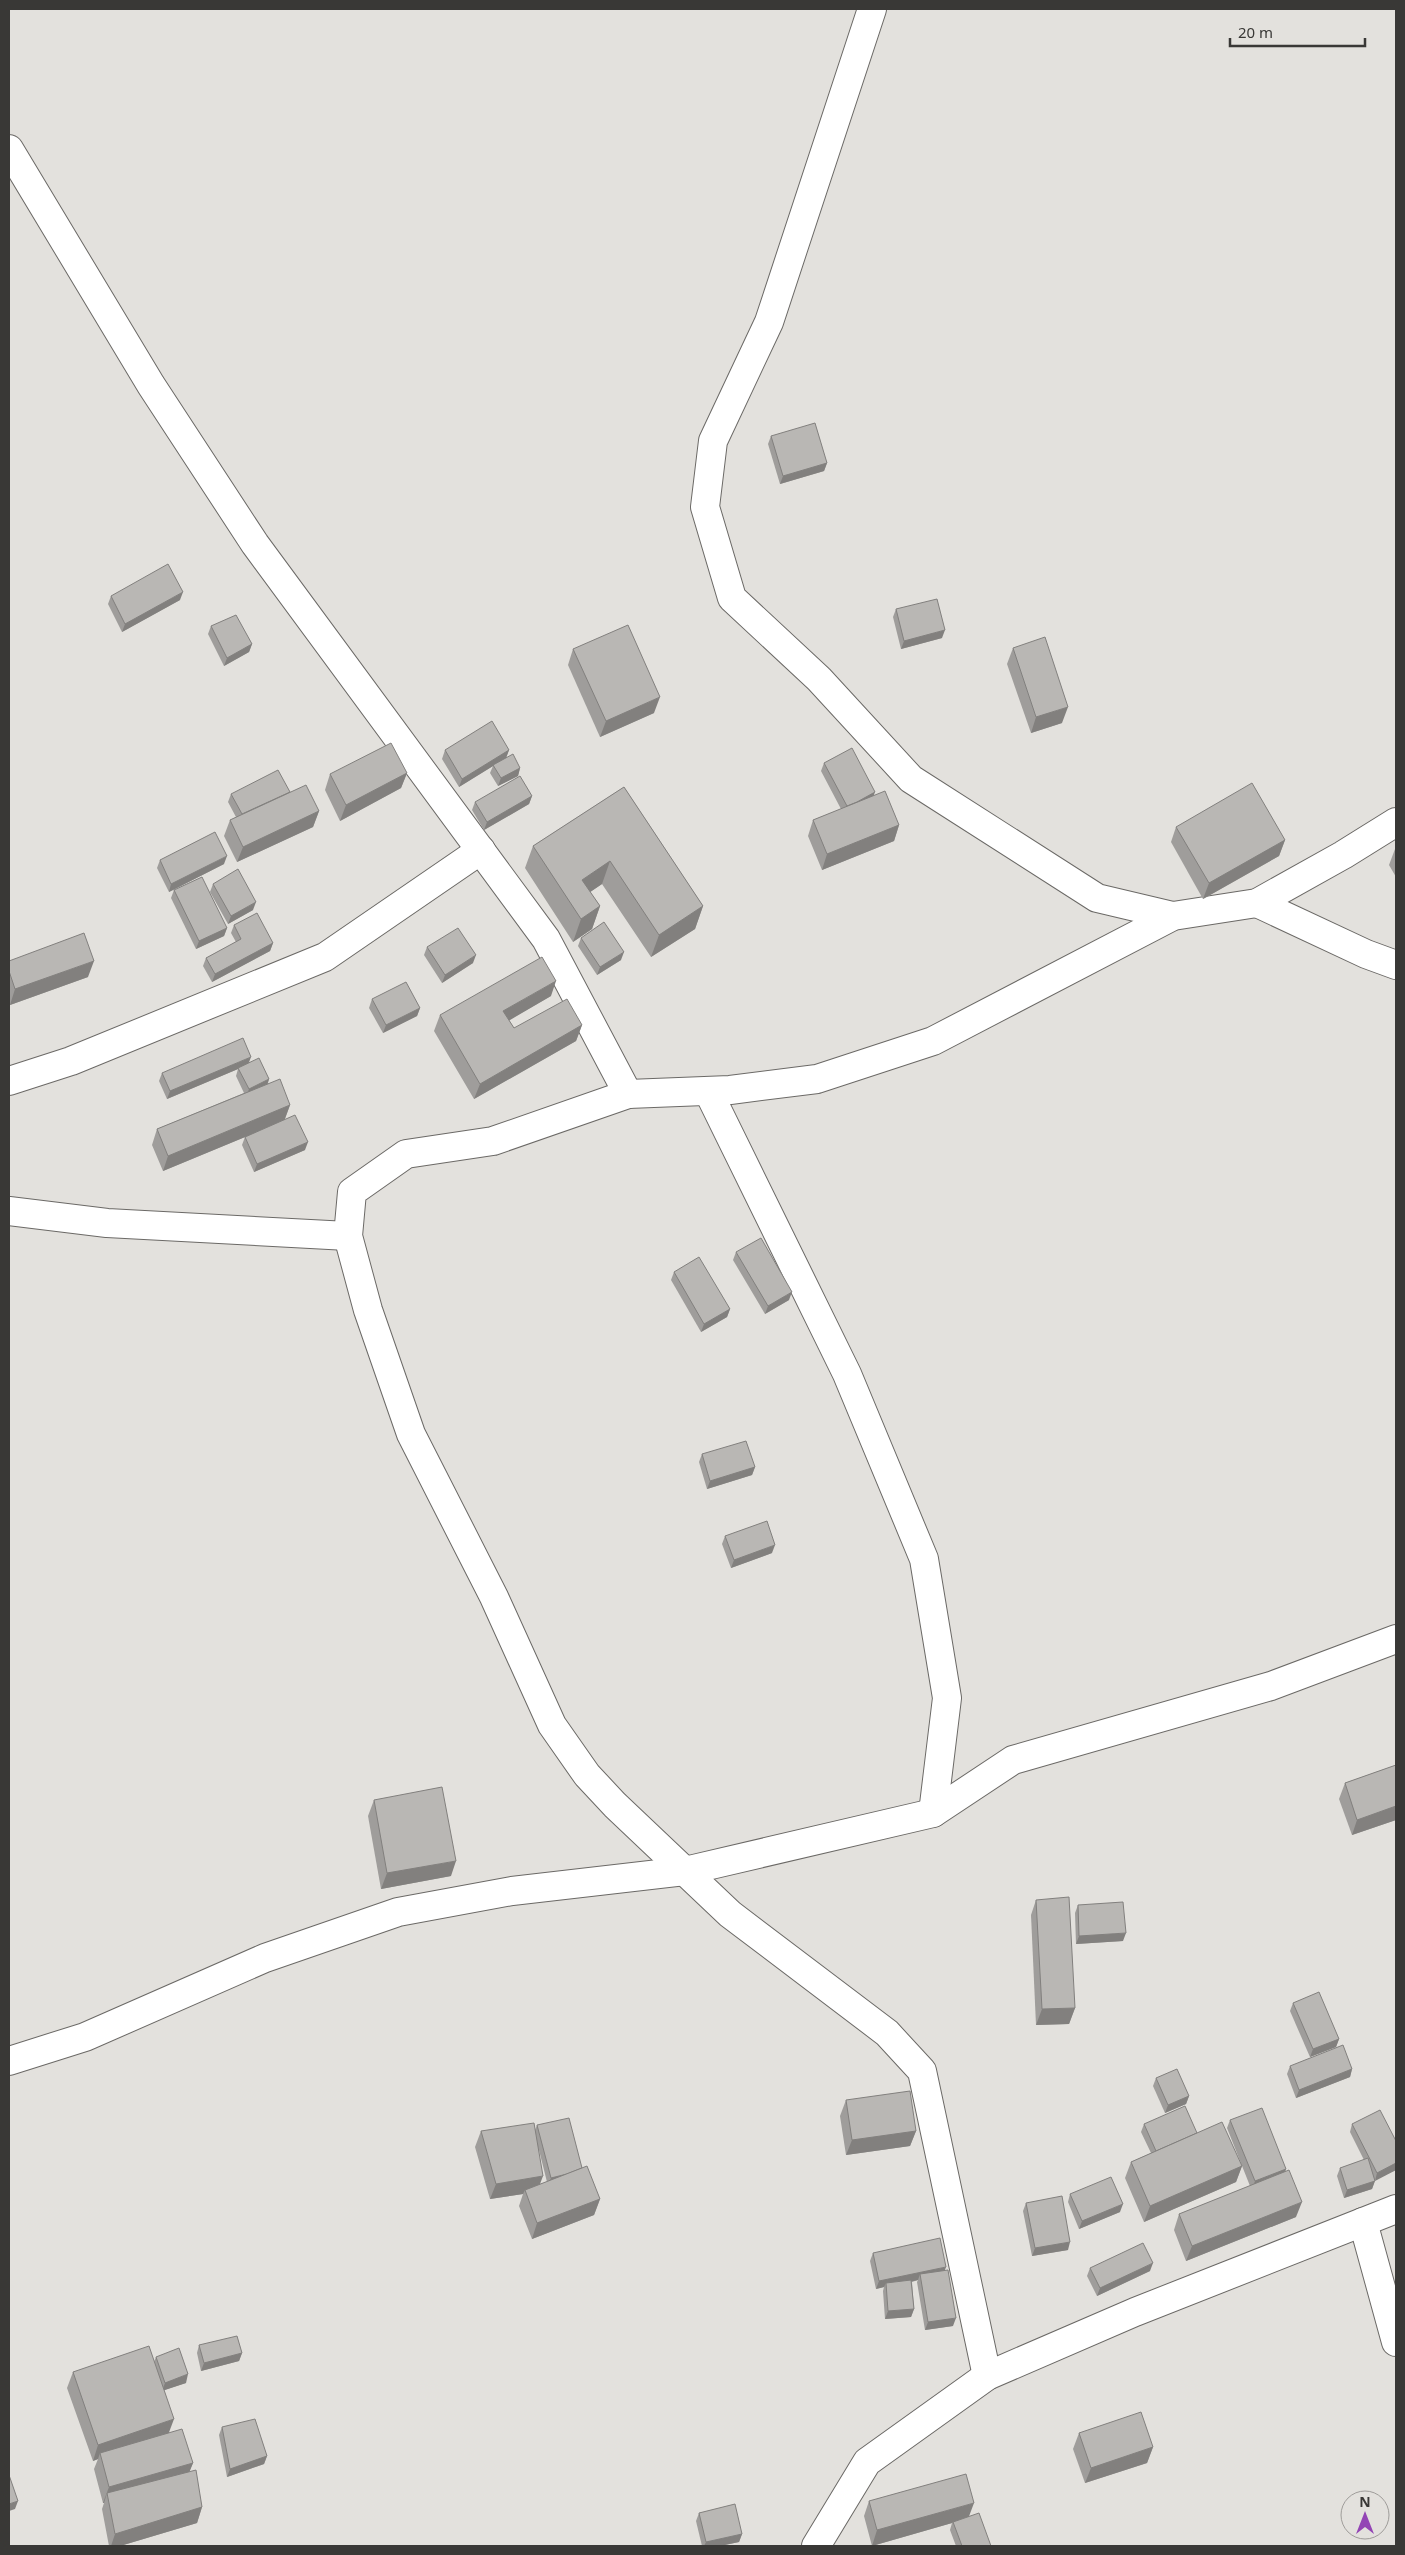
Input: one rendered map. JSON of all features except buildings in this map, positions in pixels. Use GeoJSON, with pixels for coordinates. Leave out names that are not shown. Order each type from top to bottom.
{"type":"FeatureCollection","features":[{"type":"Feature","properties":{"kind":"street"},"geometry":{"type":"LineString","coordinates":[[872,9],[769,322],[713,441],[704,506],[732,598],[819,679],[912,779],[1097,898],[1173,916]]}},
{"type":"Feature","properties":{"kind":"street"},"geometry":{"type":"LineString","coordinates":[[9,149],[151,385],[255,544],[546,939],[628,1094]]}},
{"type":"Feature","properties":{"kind":"street"},"geometry":{"type":"LineString","coordinates":[[986,2376],[922,2071],[887,2033],[730,1914],[615,1805],[588,1775],[552,1725],[494,1598],[411,1434],[368,1310],[348,1236],[352,1192],[406,1154],[493,1141],[628,1094],[708,1091],[817,1078],[933,1041],[1173,916],[1258,903],[1343,855],[1396,822]]}},
{"type":"Feature","properties":{"kind":"street"},"geometry":{"type":"LineString","coordinates":[[9,1081],[71,1061],[325,957],[481,850]]}},
{"type":"Feature","properties":{"kind":"street"},"geometry":{"type":"LineString","coordinates":[[1258,903],[1366,954],[1396,965]]}},
{"type":"Feature","properties":{"kind":"street"},"geometry":{"type":"LineString","coordinates":[[708,1091],[847,1374],[924,1559],[947,1698],[933,1813]]}},
{"type":"Feature","properties":{"kind":"street"},"geometry":{"type":"LineString","coordinates":[[9,1212],[107,1223],[348,1236]]}},
{"type":"Feature","properties":{"kind":"street"},"geometry":{"type":"LineString","coordinates":[[9,2061],[85,2037],[265,1958],[398,1912],[512,1891],[685,1871],[933,1813],[1013,1760],[1271,1686],[1396,1639]]}},
{"type":"Feature","properties":{"kind":"street"},"geometry":{"type":"LineString","coordinates":[[816,2546],[866,2462],[986,2376],[1135,2312],[1396,2209]]}},
{"type":"Feature","properties":{"kind":"street"},"geometry":{"type":"LineString","coordinates":[[1364,2222],[1396,2342]]}}]}
